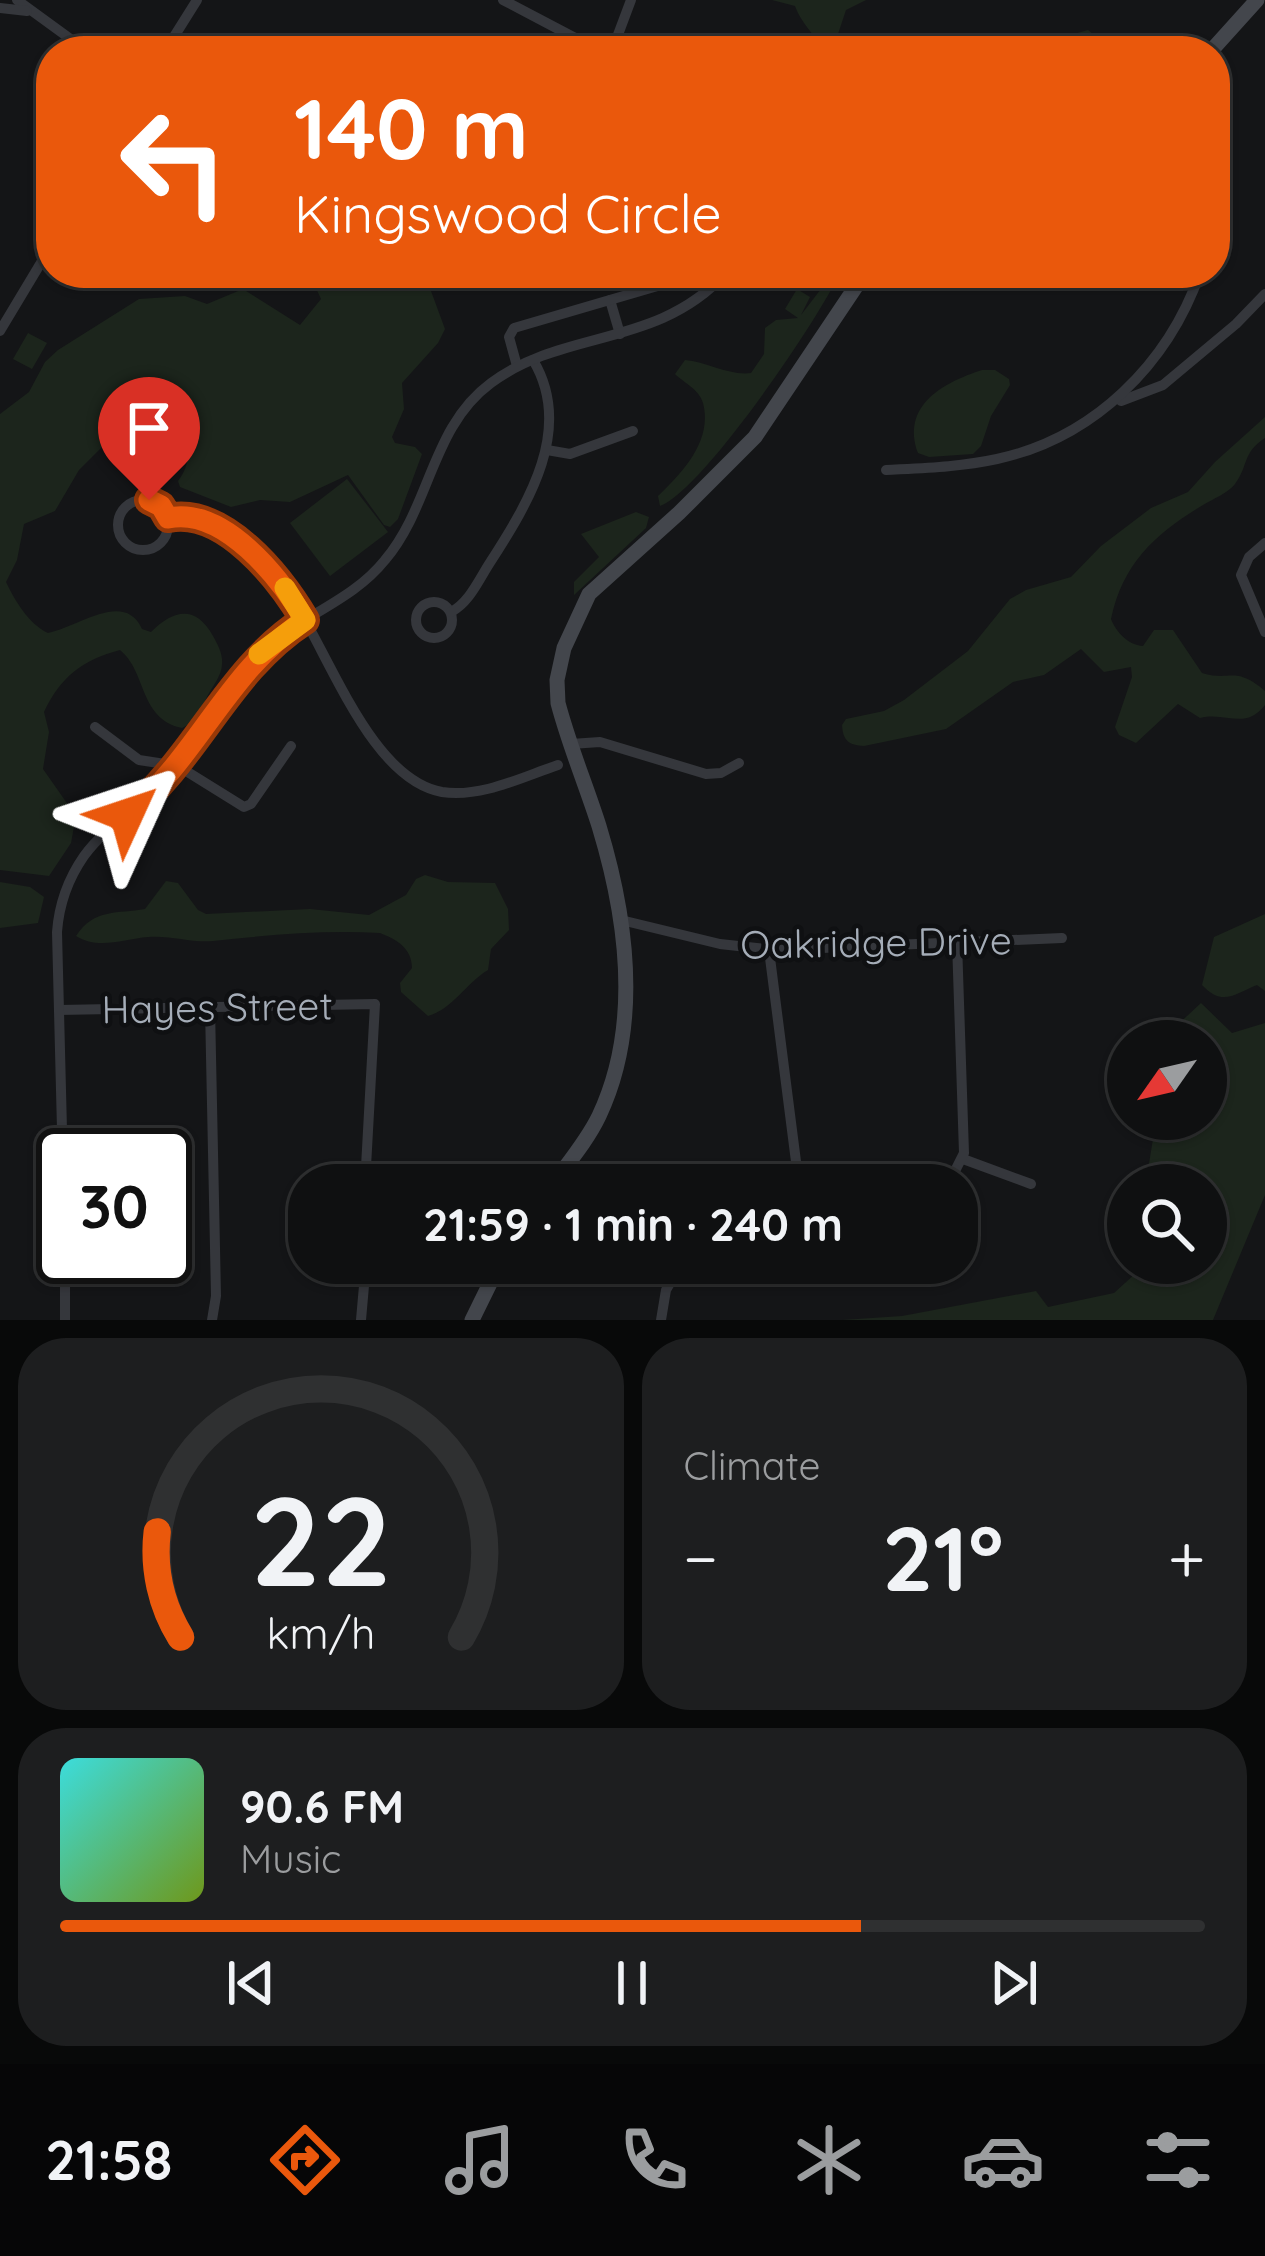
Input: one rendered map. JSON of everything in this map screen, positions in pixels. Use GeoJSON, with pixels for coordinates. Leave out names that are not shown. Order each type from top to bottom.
{"type":"FeatureCollection","features":[{"type":"Feature","properties":{"kind":"street"},"geometry":{"type":"LineString","coordinates":[[17,0],[65,36]]}},
{"type":"Feature","properties":{"kind":"street"},"geometry":{"type":"LineString","coordinates":[[175,36],[196,0]]}},
{"type":"Feature","properties":{"kind":"street"},"geometry":{"type":"LineString","coordinates":[[502,0],[571,36]]}},
{"type":"Feature","properties":{"kind":"street"},"geometry":{"type":"LineString","coordinates":[[618,36],[631,0]]}},
{"type":"Feature","properties":{"kind":"street"},"geometry":{"type":"LineString","coordinates":[[1225,36],[1257,0]]}},
{"type":"Feature","properties":{"kind":"street"},"geometry":{"type":"LineString","coordinates":[[0,8],[30,12]]}},
{"type":"Feature","properties":{"kind":"street"},"geometry":{"type":"LineString","coordinates":[[0,331],[36,271]]}},
{"type":"Feature","properties":{"kind":"street"},"geometry":{"type":"LineString","coordinates":[[517,366],[511,330],[651,288]]}},
{"type":"Feature","properties":{"kind":"street"},"geometry":{"type":"LineString","coordinates":[[62,1128],[57,941],[64,896],[85,855],[178,766],[255,658],[355,589],[385,560],[404,532],[456,418],[477,394],[517,366],[676,314],[708,288]]}},
{"type":"Feature","properties":{"kind":"street"},"geometry":{"type":"LineString","coordinates":[[566,1164],[594,1124],[609,1087],[626,999],[621,920],[606,851],[560,710],[556,680],[564,648],[585,600],[755,436],[855,288]]}},
{"type":"Feature","properties":{"kind":"street"},"geometry":{"type":"LineString","coordinates":[[886,470],[1002,458],[1038,446],[1106,406],[1133,386],[1186,312],[1195,288]]}},
{"type":"Feature","properties":{"kind":"street"},"geometry":{"type":"LineString","coordinates":[[1106,406],[1163,385],[1265,294]]}},
{"type":"Feature","properties":{"kind":"street"},"geometry":{"type":"LineString","coordinates":[[610,301],[620,334]]}},
{"type":"Feature","properties":{"kind":"street"},"geometry":{"type":"LineString","coordinates":[[451,612],[466,600],[510,531],[547,450],[549,402],[533,360]]}},
{"type":"Feature","properties":{"kind":"street"},"geometry":{"type":"LineString","coordinates":[[547,450],[569,454],[634,431]]}},
{"type":"Feature","properties":{"kind":"street"},"geometry":{"type":"LineString","coordinates":[[136,500],[158,503],[168,518],[165,539],[151,549],[129,546],[119,532],[120,514],[136,500]]}},
{"type":"Feature","properties":{"kind":"street"},"geometry":{"type":"LineString","coordinates":[[168,518],[191,518],[247,548],[277,576],[377,748],[409,780],[434,790],[464,793],[558,765]]}},
{"type":"Feature","properties":{"kind":"street"},"geometry":{"type":"LineString","coordinates":[[1265,543],[1243,568],[1243,587],[1265,632]]}},
{"type":"Feature","properties":{"kind":"street"},"geometry":{"type":"LineString","coordinates":[[95,727],[139,760],[178,766],[241,807],[248,807],[291,746]]}},
{"type":"Feature","properties":{"kind":"street"},"geometry":{"type":"LineString","coordinates":[[571,744],[600,742],[706,774],[721,773],[739,763]]}},
{"type":"Feature","properties":{"kind":"street","name":"Oakridge Drive"},"geometry":{"type":"LineString","coordinates":[[621,920],[720,944],[769,950],[1062,938]]}},
{"type":"Feature","properties":{"kind":"street"},"geometry":{"type":"LineString","coordinates":[[957,942],[960,1164]]}},
{"type":"Feature","properties":{"kind":"street"},"geometry":{"type":"LineString","coordinates":[[769,950],[796,1164]]}},
{"type":"Feature","properties":{"kind":"street","name":"Hayes Street"},"geometry":{"type":"LineString","coordinates":[[58,1010],[375,1004],[366,1164]]}},
{"type":"Feature","properties":{"kind":"street"},"geometry":{"type":"LineString","coordinates":[[210,1008],[216,1296],[212,1320]]}},
{"type":"Feature","properties":{"kind":"street"},"geometry":{"type":"LineString","coordinates":[[963,1159],[1031,1184]]}},
{"type":"Feature","properties":{"kind":"street"},"geometry":{"type":"LineString","coordinates":[[65,1284],[65,1320]]}},
{"type":"Feature","properties":{"kind":"street"},"geometry":{"type":"LineString","coordinates":[[361,1320],[364,1284]]}},
{"type":"Feature","properties":{"kind":"street"},"geometry":{"type":"LineString","coordinates":[[472,1320],[490,1284]]}},
{"type":"Feature","properties":{"kind":"street"},"geometry":{"type":"LineString","coordinates":[[661,1320],[670,1284]]}},
{"type":"Feature","properties":{"kind":"shaded area"},"geometry":{"type":"Polygon","coordinates":[[[772,0],[866,0],[846,10],[837,36],[814,36],[795,6],[772,0]]]}},
{"type":"Feature","properties":{"kind":"shaded area"},"geometry":{"type":"Polygon","coordinates":[[[316,288],[432,288],[445,329],[402,383],[404,409],[392,437],[395,443],[415,447],[422,454],[398,519],[390,527],[384,525],[348,475],[290,502],[260,500],[231,507],[180,487],[188,442],[168,407],[137,419],[108,441],[79,470],[55,511],[24,524],[17,560],[6,582],[29,618],[48,633],[113,612],[124,612],[151,632],[176,615],[192,615],[213,636],[222,668],[197,716],[182,728],[158,715],[120,650],[74,671],[44,712],[49,732],[43,769],[76,816],[71,843],[49,876],[0,870],[0,414],[29,392],[45,362],[58,350],[139,299],[185,296],[207,304],[243,289],[300,325],[321,299],[316,288]]]}},
{"type":"Feature","properties":{"kind":"shaded area"},"geometry":{"type":"Polygon","coordinates":[[[822,288],[831,288],[730,438],[679,493],[660,506],[658,496],[685,466],[704,430],[701,398],[675,374],[685,360],[751,373],[764,354],[765,328],[776,320],[798,318],[785,309],[797,289],[810,297],[801,315],[822,288]]]}},
{"type":"Feature","properties":{"kind":"shaded area"},"geometry":{"type":"Polygon","coordinates":[[[28,333],[47,343],[32,369],[13,359],[28,333]]]}},
{"type":"Feature","properties":{"kind":"shaded area"},"geometry":{"type":"Polygon","coordinates":[[[982,370],[995,370],[1010,385],[991,416],[981,446],[973,454],[929,457],[918,453],[914,436],[920,410],[940,390],[982,370]]]}},
{"type":"Feature","properties":{"kind":"shaded area"},"geometry":{"type":"Polygon","coordinates":[[[1265,417],[1265,438],[1249,454],[1235,484],[1170,527],[1144,552],[1124,582],[1111,619],[1123,637],[1143,646],[1154,630],[1173,630],[1202,673],[1239,676],[1265,691],[1265,705],[1258,713],[1242,719],[1200,718],[1178,704],[1136,743],[1119,735],[1115,727],[1131,667],[1104,672],[1081,649],[1044,675],[1013,682],[946,729],[864,746],[845,738],[842,725],[846,719],[884,711],[904,700],[968,651],[1010,599],[1071,577],[1101,546],[1151,508],[1188,492],[1265,417]]]}},
{"type":"Feature","properties":{"kind":"shaded area"},"geometry":{"type":"Polygon","coordinates":[[[162,419],[175,436],[140,464],[125,443],[162,419]]]}},
{"type":"Feature","properties":{"kind":"shaded area"},"geometry":{"type":"Polygon","coordinates":[[[347,479],[388,532],[330,576],[290,523],[347,479]]]}},
{"type":"Feature","properties":{"kind":"shaded area"},"geometry":{"type":"Polygon","coordinates":[[[636,512],[649,517],[646,528],[574,595],[574,582],[599,557],[581,534],[636,512]]]}},
{"type":"Feature","properties":{"kind":"shaded area"},"geometry":{"type":"Polygon","coordinates":[[[425,875],[448,882],[495,883],[508,909],[509,930],[491,949],[488,970],[445,1008],[428,1016],[401,992],[400,983],[412,968],[409,955],[397,941],[380,933],[205,941],[156,937],[102,943],[76,936],[99,916],[145,909],[166,881],[178,883],[206,914],[310,909],[369,915],[406,895],[416,879],[425,875]]]}},
{"type":"Feature","properties":{"kind":"shaded area"},"geometry":{"type":"Polygon","coordinates":[[[0,882],[30,887],[44,897],[38,923],[0,928],[0,882]]]}},
{"type":"Feature","properties":{"kind":"shaded area"},"geometry":{"type":"Polygon","coordinates":[[[1265,914],[1265,991],[1257,985],[1229,997],[1209,992],[1202,985],[1214,937],[1265,914]]]}},
{"type":"Feature","properties":{"kind":"shaded area"},"geometry":{"type":"Polygon","coordinates":[[[1201,1003],[1219,1020],[1183,1020],[1201,1003]]]}},
{"type":"Feature","properties":{"kind":"shaded area"},"geometry":{"type":"Polygon","coordinates":[[[1265,1023],[1265,1195],[1213,1320],[842,1320],[902,1316],[1036,1291],[1048,1307],[1114,1293],[1124,1284],[1227,1284],[1227,1164],[1149,1164],[1153,1140],[1227,1140],[1227,1028],[1232,1033],[1265,1023]]]}},
{"type":"Feature","properties":{"kind":"slow traffic"},"geometry":{"type":"LineString","coordinates":[[259,654],[305,620],[285,588]]}},
{"type":"Feature","properties":{"kind":"route"},"geometry":{"type":"LineString","coordinates":[[127,815],[178,766],[255,658],[305,620],[277,576],[247,548],[191,518],[168,518],[161,506],[149,500]]}}]}
